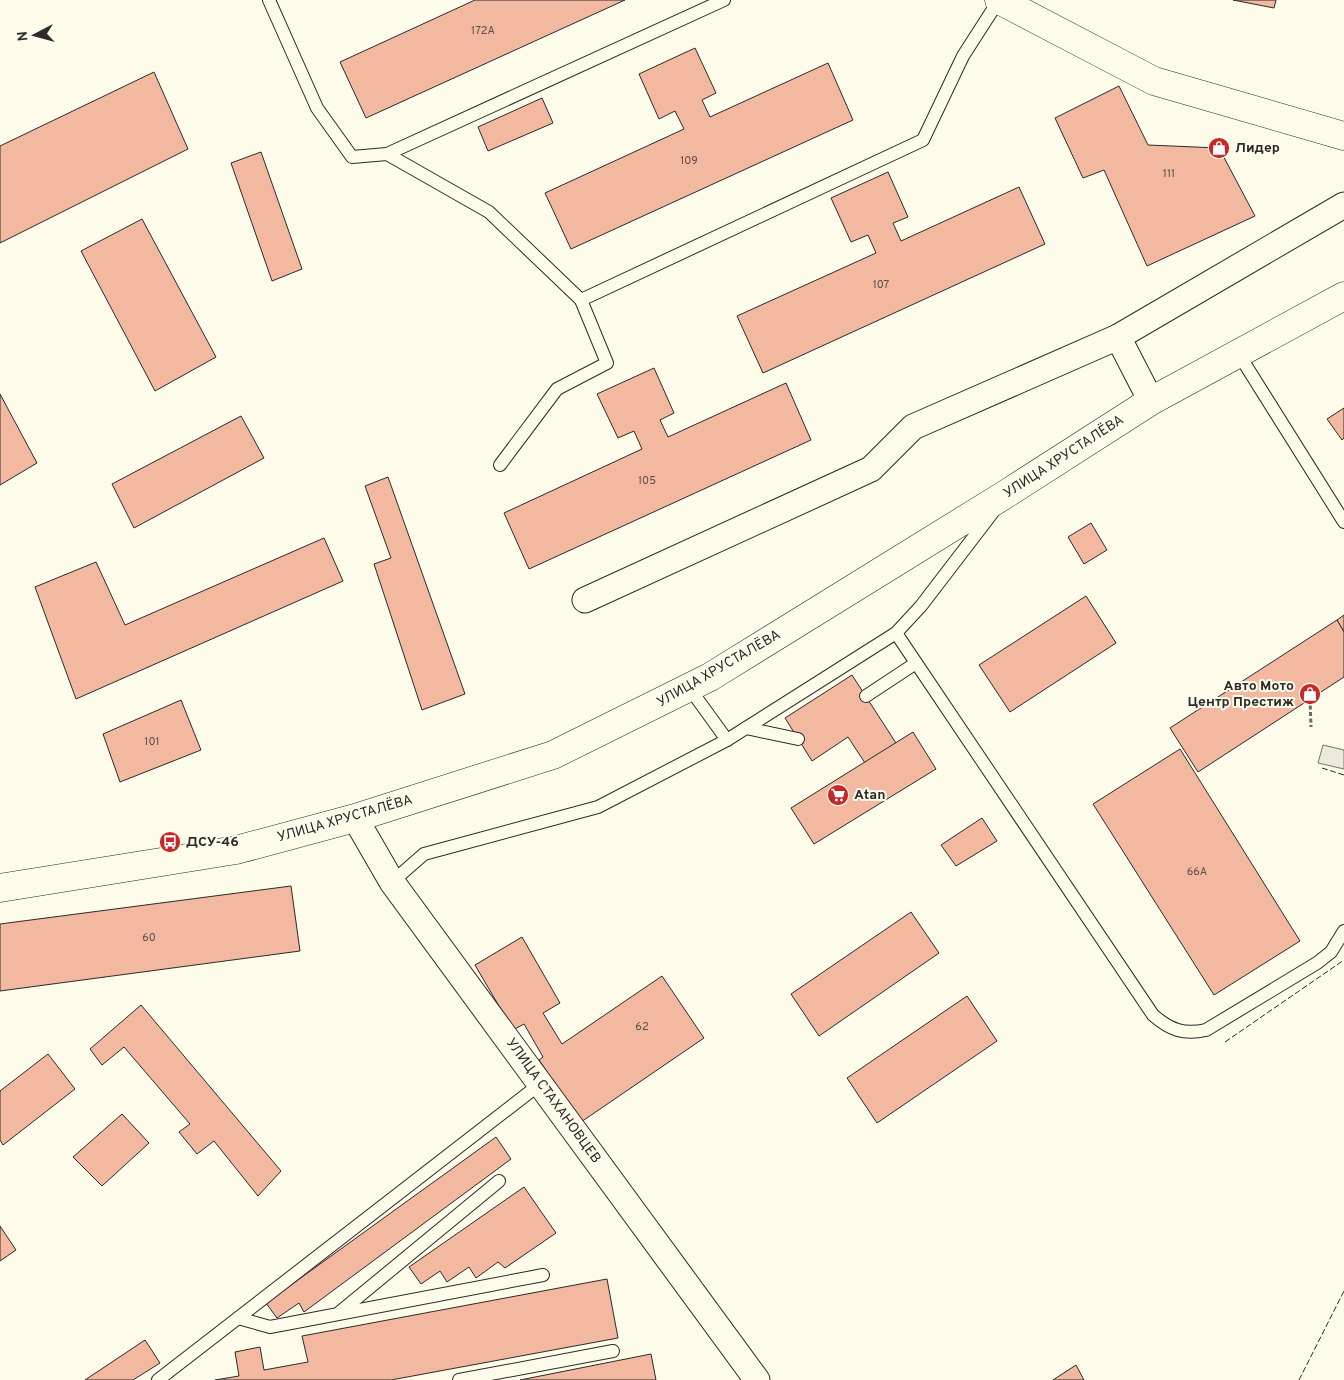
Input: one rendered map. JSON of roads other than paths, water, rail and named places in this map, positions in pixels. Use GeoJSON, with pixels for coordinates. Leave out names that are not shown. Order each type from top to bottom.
{"type":"FeatureCollection","features":[{"type":"Feature","properties":{"kind":"main road"},"geometry":{"type":"LineString","coordinates":[[999,0],[1154,81],[1344,136]]}},
{"type":"Feature","properties":{"kind":"main road","name":"УЛИЦА ХРУСТАЛЁВА"},"geometry":{"type":"LineString","coordinates":[[0,888],[236,850],[355,818],[553,755],[690,688],[1006,494],[1151,401],[1344,296]]}},
{"type":"Feature","properties":{"kind":"street"},"geometry":{"type":"LineString","coordinates":[[585,600],[871,469],[913,427],[1118,337],[1344,205]]}},
{"type":"Feature","properties":{"kind":"street"},"geometry":{"type":"LineString","coordinates":[[1118,337],[1151,401]]}},
{"type":"Feature","properties":{"kind":"street","name":"УЛИЦА СТАХАНОВЦЕВ"},"geometry":{"type":"LineString","coordinates":[[355,818],[392,882],[757,1380]]}},
{"type":"Feature","properties":{"kind":"lane"},"geometry":{"type":"LineString","coordinates":[[269,0],[317,108],[352,157],[387,154],[724,0]]}},
{"type":"Feature","properties":{"kind":"lane"},"geometry":{"type":"LineString","coordinates":[[581,300],[923,140],[963,56],[999,0]]}},
{"type":"Feature","properties":{"kind":"lane"},"geometry":{"type":"LineString","coordinates":[[387,154],[489,212],[581,300],[608,363],[557,389],[500,465]]}},
{"type":"Feature","properties":{"kind":"lane"},"geometry":{"type":"LineString","coordinates":[[1238,353],[1344,522]]}},
{"type":"Feature","properties":{"kind":"lane"},"geometry":{"type":"LineString","coordinates":[[392,882],[424,854],[598,807],[727,740],[746,728],[896,633],[921,606],[1006,494]]}},
{"type":"Feature","properties":{"kind":"lane"},"geometry":{"type":"LineString","coordinates":[[896,633],[1147,1007],[1164,1025],[1178,1031],[1192,1033],[1206,1030],[1318,963],[1330,952],[1344,931]]}},
{"type":"Feature","properties":{"kind":"lane"},"geometry":{"type":"LineString","coordinates":[[866,696],[916,664]]}},
{"type":"Feature","properties":{"kind":"lane"},"geometry":{"type":"LineString","coordinates":[[690,688],[727,740]]}},
{"type":"Feature","properties":{"kind":"lane"},"geometry":{"type":"LineString","coordinates":[[746,728],[798,739]]}},
{"type":"Feature","properties":{"kind":"lane"},"geometry":{"type":"LineString","coordinates":[[162,1379],[540,1084]]}},
{"type":"Feature","properties":{"kind":"lane"},"geometry":{"type":"LineString","coordinates":[[338,1314],[499,1181]]}},
{"type":"Feature","properties":{"kind":"lane"},"geometry":{"type":"LineString","coordinates":[[238,1318],[270,1327],[543,1275]]}},
{"type":"Feature","properties":{"kind":"lane"},"geometry":{"type":"LineString","coordinates":[[459,1380],[613,1351]]}},
{"type":"Feature","properties":{"kind":"place","name":"Лидер"},"geometry":{"type":"Point","coordinates":[1219,148]}},
{"type":"Feature","properties":{"kind":"place","name":"Авто Мото Центр Престиж"},"geometry":{"type":"Point","coordinates":[1310,694]}},
{"type":"Feature","properties":{"kind":"place","name":"Atan"},"geometry":{"type":"Point","coordinates":[838,795]}},
{"type":"Feature","properties":{"kind":"place","name":"ДСУ-46"},"geometry":{"type":"Point","coordinates":[170,842]}}]}
